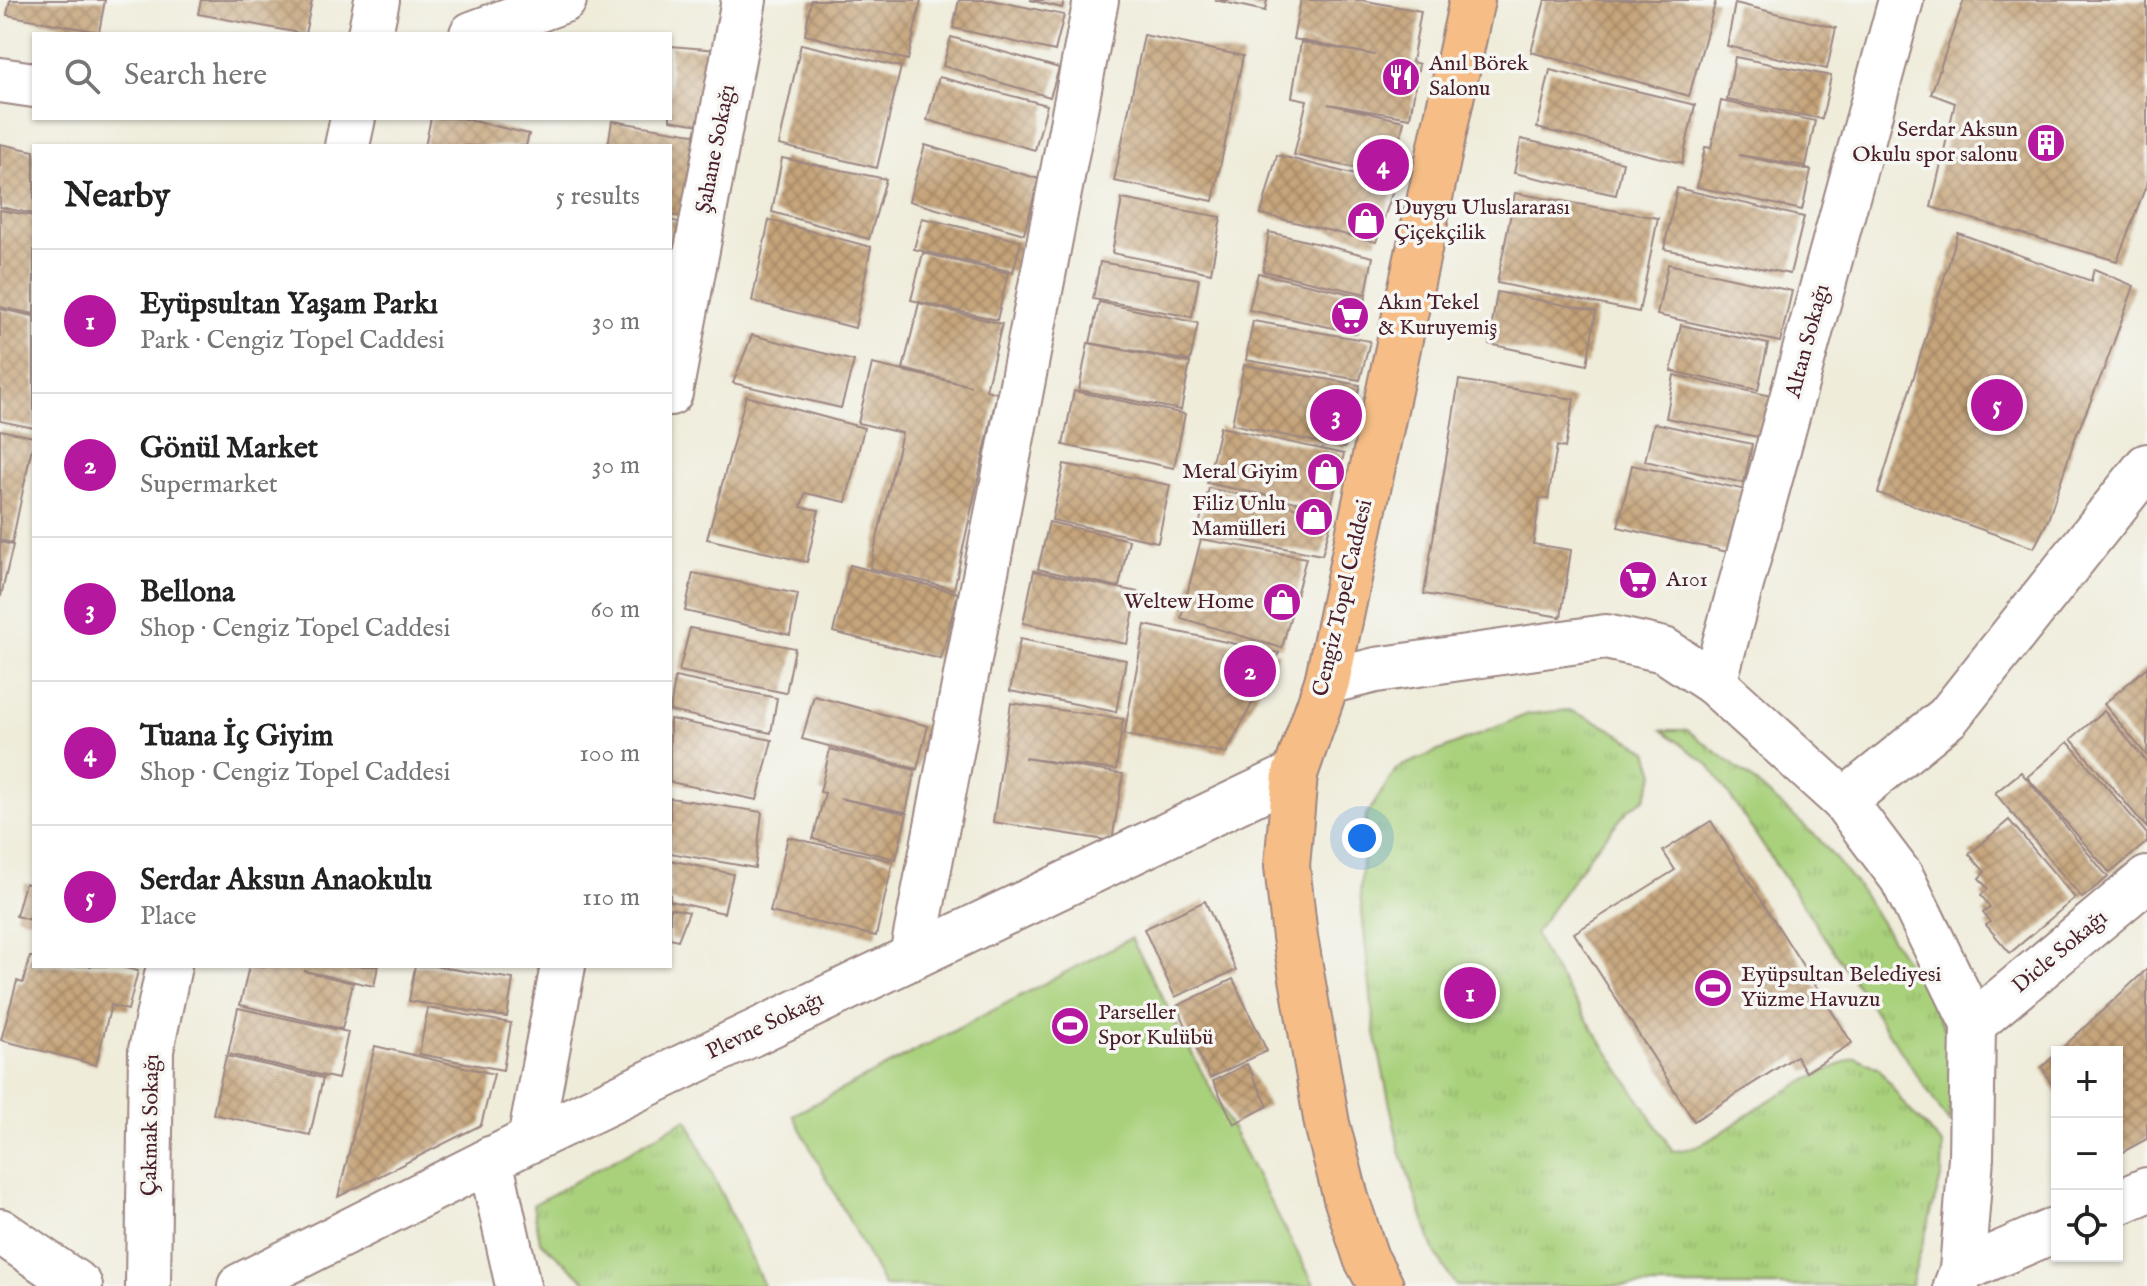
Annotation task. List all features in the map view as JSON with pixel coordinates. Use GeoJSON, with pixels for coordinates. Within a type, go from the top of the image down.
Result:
{"type":"FeatureCollection","features":[{"type":"Feature","properties":{"kind":"main road","name":"Cengiz Topel Caddesi"},"geometry":{"type":"LineString","coordinates":[[1381,1286],[1366,1258],[1346,1198],[1327,1124],[1311,1037],[1287,866],[1295,774],[1327,682],[1472,0]]}},
{"type":"Feature","properties":{"kind":"street"},"geometry":{"type":"LineString","coordinates":[[370,32],[377,0]]}},
{"type":"Feature","properties":{"kind":"street"},"geometry":{"type":"LineString","coordinates":[[477,32],[564,0]]}},
{"type":"Feature","properties":{"kind":"street","name":"Şahane Sokağı"},"geometry":{"type":"LineString","coordinates":[[672,382],[744,0]]}},
{"type":"Feature","properties":{"kind":"street"},"geometry":{"type":"LineString","coordinates":[[912,956],[1096,0]]}},
{"type":"Feature","properties":{"kind":"street","name":"Altan Sokağı"},"geometry":{"type":"LineString","coordinates":[[1714,683],[1901,0]]}},
{"type":"Feature","properties":{"kind":"street"},"geometry":{"type":"LineString","coordinates":[[0,80],[32,85]]}},
{"type":"Feature","properties":{"kind":"street"},"geometry":{"type":"LineString","coordinates":[[347,144],[353,120]]}},
{"type":"Feature","properties":{"kind":"street"},"geometry":{"type":"LineString","coordinates":[[1844,801],[1948,717],[2147,466]]}},
{"type":"Feature","properties":{"kind":"street"},"geometry":{"type":"LineString","coordinates":[[1327,682],[1376,670],[1606,637],[1664,650],[1714,683],[1844,801],[1902,878],[1973,1024],[1971,1158],[1959,1278]]}},
{"type":"Feature","properties":{"kind":"street","name":"Plevne Sokağı"},"geometry":{"type":"LineString","coordinates":[[270,1280],[490,1159],[1295,774]]}},
{"type":"Feature","properties":{"kind":"street","name":"Dicle Sokağı"},"geometry":{"type":"LineString","coordinates":[[1973,1024],[2147,879]]}},
{"type":"Feature","properties":{"kind":"street","name":"Çakmak Sokağı"},"geometry":{"type":"LineString","coordinates":[[148,1286],[151,1050],[169,968]]}},
{"type":"Feature","properties":{"kind":"street"},"geometry":{"type":"LineString","coordinates":[[530,1140],[563,968]]}},
{"type":"Feature","properties":{"kind":"street"},"geometry":{"type":"LineString","coordinates":[[490,1159],[518,1286]]}},
{"type":"Feature","properties":{"kind":"street"},"geometry":{"type":"LineString","coordinates":[[2123,1200],[2147,1190]]}},
{"type":"Feature","properties":{"kind":"street"},"geometry":{"type":"LineString","coordinates":[[0,1231],[80,1286]]}},
{"type":"Feature","properties":{"kind":"street"},"geometry":{"type":"LineString","coordinates":[[1959,1278],[2051,1232]]}},
{"type":"Feature","properties":{"kind":"green space"},"geometry":{"type":"Polygon","coordinates":[[[1569,710],[1600,723],[1648,751],[1655,774],[1645,798],[1628,810],[1589,856],[1535,933],[1544,954],[1673,1151],[1712,1139],[1782,1093],[1856,1057],[1879,1069],[1904,1104],[1943,1145],[1942,1174],[1911,1286],[1456,1286],[1435,1253],[1399,1148],[1375,1033],[1360,893],[1366,816],[1397,768],[1528,714],[1569,710]]]}},
{"type":"Feature","properties":{"kind":"green space"},"geometry":{"type":"Polygon","coordinates":[[[1662,730],[1687,730],[1747,775],[1818,838],[1856,884],[1927,994],[1956,1052],[1949,1123],[1709,765],[1662,730]]]}},
{"type":"Feature","properties":{"kind":"green space","name":"Parseller Spor Kulübü"},"geometry":{"type":"Polygon","coordinates":[[[1131,938],[1315,1286],[884,1286],[793,1115],[1131,938]]]}},
{"type":"Feature","properties":{"kind":"green space"},"geometry":{"type":"Polygon","coordinates":[[[687,1119],[764,1286],[591,1286],[540,1241],[533,1205],[687,1119]]]}},
{"type":"Feature","properties":{"kind":"building"},"geometry":{"type":"Polygon","coordinates":[[[10,0],[105,0],[99,32],[7,15],[10,0]]]}},
{"type":"Feature","properties":{"kind":"building"},"geometry":{"type":"Polygon","coordinates":[[[201,0],[312,0],[305,32],[198,14],[201,0]]]}},
{"type":"Feature","properties":{"kind":"building"},"geometry":{"type":"Polygon","coordinates":[[[811,0],[921,0],[908,60],[805,35],[811,0]]]}},
{"type":"Feature","properties":{"kind":"building"},"geometry":{"type":"Polygon","coordinates":[[[959,0],[991,0],[1064,15],[1055,51],[953,28],[959,0]]]}},
{"type":"Feature","properties":{"kind":"building"},"geometry":{"type":"Polygon","coordinates":[[[1030,0],[1064,0],[1062,8],[1030,0]]]}},
{"type":"Feature","properties":{"kind":"building"},"geometry":{"type":"Polygon","coordinates":[[[1215,0],[1267,0],[1265,11],[1215,0]]]}},
{"type":"Feature","properties":{"kind":"building"},"geometry":{"type":"Polygon","coordinates":[[[1301,0],[1361,0],[1421,11],[1412,62],[1419,64],[1410,118],[1328,104],[1404,121],[1392,176],[1294,155],[1307,100],[1292,97],[1301,42],[1375,55],[1293,39],[1301,0]]]}},
{"type":"Feature","properties":{"kind":"building"},"geometry":{"type":"Polygon","coordinates":[[[1545,0],[1716,0],[1689,96],[1531,52],[1545,0]]]}},
{"type":"Feature","properties":{"kind":"building","name":"Serdar Aksun Okulu spor salonu"},"geometry":{"type":"Polygon","coordinates":[[[1964,0],[2147,0],[2147,183],[2117,261],[1931,207],[1955,103],[1931,94],[1964,0]]]}},
{"type":"Feature","properties":{"kind":"building"},"geometry":{"type":"Polygon","coordinates":[[[1735,3],[1836,28],[1827,69],[1727,46],[1735,3]]]}},
{"type":"Feature","properties":{"kind":"building"},"geometry":{"type":"Polygon","coordinates":[[[1144,35],[1243,56],[1213,201],[1114,181],[1144,35]]]}},
{"type":"Feature","properties":{"kind":"building"},"geometry":{"type":"Polygon","coordinates":[[[951,37],[1059,68],[1050,97],[943,66],[951,37]]]}},
{"type":"Feature","properties":{"kind":"building"},"geometry":{"type":"Polygon","coordinates":[[[801,44],[901,67],[877,168],[779,145],[801,44]]]}},
{"type":"Feature","properties":{"kind":"building"},"geometry":{"type":"Polygon","coordinates":[[[672,46],[718,50],[706,126],[670,120],[672,46]]]}},
{"type":"Feature","properties":{"kind":"building"},"geometry":{"type":"Polygon","coordinates":[[[1735,57],[1831,76],[1822,119],[1727,100],[1735,57]]]}},
{"type":"Feature","properties":{"kind":"building"},"geometry":{"type":"Polygon","coordinates":[[[1550,70],[1695,105],[1682,163],[1537,128],[1550,70]]]}},
{"type":"Feature","properties":{"kind":"building"},"geometry":{"type":"Polygon","coordinates":[[[939,77],[1047,105],[1035,150],[927,120],[939,77]]]}},
{"type":"Feature","properties":{"kind":"building"},"geometry":{"type":"Polygon","coordinates":[[[1721,101],[1815,121],[1806,166],[1739,155],[1811,170],[1802,210],[1697,187],[1705,147],[1711,148],[1721,101]]]}},
{"type":"Feature","properties":{"kind":"building"},"geometry":{"type":"Polygon","coordinates":[[[431,120],[470,120],[529,134],[526,144],[425,144],[431,120]]]}},
{"type":"Feature","properties":{"kind":"building"},"geometry":{"type":"Polygon","coordinates":[[[612,121],[700,135],[687,218],[672,215],[672,144],[608,144],[612,121]]]}},
{"type":"Feature","properties":{"kind":"building"},"geometry":{"type":"Polygon","coordinates":[[[1521,139],[1623,162],[1616,195],[1514,173],[1521,139]]]}},
{"type":"Feature","properties":{"kind":"building"},"geometry":{"type":"Polygon","coordinates":[[[0,144],[32,151],[32,214],[0,207],[0,144]]]}},
{"type":"Feature","properties":{"kind":"building"},"geometry":{"type":"Polygon","coordinates":[[[925,145],[1039,179],[1024,234],[909,201],[925,145]]]}},
{"type":"Feature","properties":{"kind":"building"},"geometry":{"type":"Polygon","coordinates":[[[1277,155],[1395,185],[1376,242],[1261,214],[1277,155]]]}},
{"type":"Feature","properties":{"kind":"building"},"geometry":{"type":"Polygon","coordinates":[[[782,158],[886,179],[869,239],[772,212],[782,158]]]}},
{"type":"Feature","properties":{"kind":"building"},"geometry":{"type":"Polygon","coordinates":[[[1677,188],[1804,217],[1790,274],[1664,249],[1677,188]]]}},
{"type":"Feature","properties":{"kind":"building"},"geometry":{"type":"Polygon","coordinates":[[[1515,193],[1658,218],[1639,312],[1497,283],[1515,193]]]}},
{"type":"Feature","properties":{"kind":"building"},"geometry":{"type":"Polygon","coordinates":[[[1122,199],[1221,217],[1211,273],[1112,253],[1122,199]]]}},
{"type":"Feature","properties":{"kind":"building"},"geometry":{"type":"Polygon","coordinates":[[[0,210],[32,216],[32,314],[0,307],[0,210]]]}},
{"type":"Feature","properties":{"kind":"building"},"geometry":{"type":"Polygon","coordinates":[[[922,218],[1021,241],[1013,272],[914,249],[922,218]]]}},
{"type":"Feature","properties":{"kind":"building"},"geometry":{"type":"Polygon","coordinates":[[[672,220],[686,224],[678,259],[672,258],[672,220]]]}},
{"type":"Feature","properties":{"kind":"building"},"geometry":{"type":"Polygon","coordinates":[[[769,220],[871,247],[855,328],[752,301],[769,220]]]}},
{"type":"Feature","properties":{"kind":"building"},"geometry":{"type":"Polygon","coordinates":[[[1269,232],[1373,257],[1366,294],[1263,271],[1269,232]]]}},
{"type":"Feature","properties":{"kind":"building"},"geometry":{"type":"Polygon","coordinates":[[[1958,233],[2091,281],[2094,269],[2134,286],[2074,441],[2048,520],[2034,548],[1878,493],[1958,233]]]}},
{"type":"Feature","properties":{"kind":"building"},"geometry":{"type":"Polygon","coordinates":[[[923,253],[1008,273],[997,320],[911,300],[923,253]]]}},
{"type":"Feature","properties":{"kind":"building"},"geometry":{"type":"Polygon","coordinates":[[[1100,262],[1199,279],[1192,317],[1093,299],[1100,262]]]}},
{"type":"Feature","properties":{"kind":"building"},"geometry":{"type":"Polygon","coordinates":[[[1668,264],[1792,291],[1780,342],[1657,315],[1668,264]]]}},
{"type":"Feature","properties":{"kind":"building"},"geometry":{"type":"Polygon","coordinates":[[[1258,273],[1366,297],[1357,333],[1249,310],[1258,273]]]}},
{"type":"Feature","properties":{"kind":"building"},"geometry":{"type":"Polygon","coordinates":[[[1497,292],[1596,311],[1587,365],[1489,344],[1497,292]]]}},
{"type":"Feature","properties":{"kind":"building"},"geometry":{"type":"Polygon","coordinates":[[[1099,302],[1198,323],[1190,361],[1090,343],[1099,302]]]}},
{"type":"Feature","properties":{"kind":"building"},"geometry":{"type":"Polygon","coordinates":[[[919,303],[1002,324],[986,390],[997,393],[954,589],[870,568],[902,433],[858,423],[872,364],[971,386],[903,369],[919,303]]]}},
{"type":"Feature","properties":{"kind":"building"},"geometry":{"type":"Polygon","coordinates":[[[0,309],[32,316],[32,428],[0,421],[0,309]]]}},
{"type":"Feature","properties":{"kind":"building"},"geometry":{"type":"Polygon","coordinates":[[[1253,321],[1370,341],[1360,380],[1246,360],[1253,321]]]}},
{"type":"Feature","properties":{"kind":"building"},"geometry":{"type":"Polygon","coordinates":[[[1681,325],[1768,344],[1758,390],[1671,371],[1681,325]]]}},
{"type":"Feature","properties":{"kind":"building"},"geometry":{"type":"Polygon","coordinates":[[[752,335],[854,361],[841,408],[733,383],[752,335]]]}},
{"type":"Feature","properties":{"kind":"building"},"geometry":{"type":"Polygon","coordinates":[[[1088,343],[1190,363],[1181,410],[1079,390],[1088,343]]]}},
{"type":"Feature","properties":{"kind":"building"},"geometry":{"type":"Polygon","coordinates":[[[1244,365],[1360,385],[1345,448],[1232,424],[1244,365]]]}},
{"type":"Feature","properties":{"kind":"building"},"geometry":{"type":"Polygon","coordinates":[[[1674,375],[1771,396],[1763,438],[1666,418],[1674,375]]]}},
{"type":"Feature","properties":{"kind":"building"},"geometry":{"type":"Polygon","coordinates":[[[1459,380],[1574,399],[1565,448],[1557,446],[1548,499],[1540,498],[1533,544],[1571,550],[1561,617],[1424,594],[1459,380]]]}},
{"type":"Feature","properties":{"kind":"building"},"geometry":{"type":"Polygon","coordinates":[[[1074,391],[1185,414],[1174,468],[1063,445],[1074,391]]]}},
{"type":"Feature","properties":{"kind":"building"},"geometry":{"type":"Polygon","coordinates":[[[746,396],[864,428],[846,502],[805,493],[801,507],[819,510],[807,562],[707,539],[746,396]]]}},
{"type":"Feature","properties":{"kind":"building"},"geometry":{"type":"Polygon","coordinates":[[[1654,423],[1752,444],[1744,483],[1645,461],[1654,423]]]}},
{"type":"Feature","properties":{"kind":"building"},"geometry":{"type":"Polygon","coordinates":[[[1220,427],[1344,454],[1330,509],[1207,483],[1220,427]]]}},
{"type":"Feature","properties":{"kind":"building"},"geometry":{"type":"Polygon","coordinates":[[[0,430],[32,437],[32,447],[12,543],[0,540],[0,430]]]}},
{"type":"Feature","properties":{"kind":"building"},"geometry":{"type":"Polygon","coordinates":[[[1064,464],[1170,485],[1158,542],[1052,520],[1064,464]]]}},
{"type":"Feature","properties":{"kind":"building"},"geometry":{"type":"Polygon","coordinates":[[[1632,465],[1746,490],[1732,553],[1618,527],[1632,465]]]}},
{"type":"Feature","properties":{"kind":"building"},"geometry":{"type":"Polygon","coordinates":[[[1209,488],[1333,516],[1322,555],[1197,532],[1209,488]]]}},
{"type":"Feature","properties":{"kind":"building"},"geometry":{"type":"Polygon","coordinates":[[[1049,522],[1129,540],[1119,587],[1038,569],[1049,522]]]}},
{"type":"Feature","properties":{"kind":"building"},"geometry":{"type":"Polygon","coordinates":[[[1201,539],[1306,558],[1282,648],[1181,618],[1201,539]]]}},
{"type":"Feature","properties":{"kind":"building"},"geometry":{"type":"Polygon","coordinates":[[[0,542],[13,545],[1,596],[0,596],[0,542]]]}},
{"type":"Feature","properties":{"kind":"building"},"geometry":{"type":"Polygon","coordinates":[[[850,565],[958,593],[941,659],[833,632],[850,565]]]}},
{"type":"Feature","properties":{"kind":"building"},"geometry":{"type":"Polygon","coordinates":[[[1034,571],[1138,592],[1127,644],[1023,623],[1034,571]]]}},
{"type":"Feature","properties":{"kind":"building"},"geometry":{"type":"Polygon","coordinates":[[[693,573],[798,594],[790,635],[685,611],[693,573]]]}},
{"type":"Feature","properties":{"kind":"building"},"geometry":{"type":"Polygon","coordinates":[[[1145,625],[1279,653],[1226,753],[1124,735],[1145,625]]]}},
{"type":"Feature","properties":{"kind":"building"},"geometry":{"type":"Polygon","coordinates":[[[690,628],[795,648],[786,693],[679,671],[690,628]]]}},
{"type":"Feature","properties":{"kind":"building"},"geometry":{"type":"Polygon","coordinates":[[[1020,639],[1126,660],[1116,712],[1010,691],[1020,639]]]}},
{"type":"Feature","properties":{"kind":"building"},"geometry":{"type":"Polygon","coordinates":[[[2147,667],[2147,756],[2104,704],[2147,667]]]}},
{"type":"Feature","properties":{"kind":"building"},"geometry":{"type":"Polygon","coordinates":[[[675,677],[777,698],[771,733],[672,711],[675,677]]]}},
{"type":"Feature","properties":{"kind":"building"},"geometry":{"type":"Polygon","coordinates":[[[814,696],[928,726],[917,769],[802,739],[814,696]]]}},
{"type":"Feature","properties":{"kind":"building"},"geometry":{"type":"Polygon","coordinates":[[[1011,703],[1123,719],[1116,770],[1024,758],[1123,774],[1112,841],[993,822],[1011,703]]]}},
{"type":"Feature","properties":{"kind":"building"},"geometry":{"type":"Polygon","coordinates":[[[2104,711],[2147,762],[2147,828],[2071,739],[2104,711]]]}},
{"type":"Feature","properties":{"kind":"building"},"geometry":{"type":"Polygon","coordinates":[[[672,719],[772,740],[757,800],[672,782],[672,719]]]}},
{"type":"Feature","properties":{"kind":"building"},"geometry":{"type":"Polygon","coordinates":[[[2068,742],[2147,834],[2147,842],[2110,873],[2027,777],[2068,742]]]}},
{"type":"Feature","properties":{"kind":"building"},"geometry":{"type":"Polygon","coordinates":[[[830,749],[915,770],[906,812],[839,798],[907,814],[896,859],[813,839],[825,793],[820,792],[830,749]]]}},
{"type":"Feature","properties":{"kind":"building"},"geometry":{"type":"Polygon","coordinates":[[[2021,772],[2108,877],[2082,898],[1995,793],[2021,772]]]}},
{"type":"Feature","properties":{"kind":"building"},"geometry":{"type":"Polygon","coordinates":[[[672,798],[762,812],[755,868],[672,853],[672,798]]]}},
{"type":"Feature","properties":{"kind":"building"},"geometry":{"type":"Polygon","coordinates":[[[2009,820],[2075,898],[2010,953],[1986,925],[1990,922],[1983,913],[1990,907],[1981,895],[1988,889],[1979,878],[1985,872],[1969,854],[2009,820]]]}},
{"type":"Feature","properties":{"kind":"building","name":"Eyüpsultan Belediyesi Yüzme Havuzu"},"geometry":{"type":"Polygon","coordinates":[[[1711,821],[1852,1043],[1806,1072],[1796,1056],[1694,1121],[1574,933],[1675,870],[1663,851],[1711,821]]]}},
{"type":"Feature","properties":{"kind":"building"},"geometry":{"type":"Polygon","coordinates":[[[788,837],[893,861],[876,936],[770,912],[788,837]]]}},
{"type":"Feature","properties":{"kind":"building"},"geometry":{"type":"Polygon","coordinates":[[[672,860],[733,874],[724,913],[672,901],[672,860]]]}},
{"type":"Feature","properties":{"kind":"building"},"geometry":{"type":"Polygon","coordinates":[[[25,883],[32,885],[32,920],[16,916],[25,883]]]}},
{"type":"Feature","properties":{"kind":"building"},"geometry":{"type":"Polygon","coordinates":[[[1205,901],[1236,970],[1175,997],[1144,929],[1205,901]]]}},
{"type":"Feature","properties":{"kind":"building"},"geometry":{"type":"Polygon","coordinates":[[[672,908],[689,912],[678,940],[672,938],[672,908]]]}},
{"type":"Feature","properties":{"kind":"building"},"geometry":{"type":"Polygon","coordinates":[[[30,957],[32,968],[125,968],[138,971],[128,1010],[111,1005],[96,1065],[1,1040],[17,981],[23,983],[30,957]]]}},
{"type":"Feature","properties":{"kind":"building"},"geometry":{"type":"Polygon","coordinates":[[[249,968],[378,968],[374,986],[304,971],[353,983],[342,1029],[240,1005],[249,968]]]}},
{"type":"Feature","properties":{"kind":"building"},"geometry":{"type":"Polygon","coordinates":[[[415,968],[446,968],[513,979],[507,1017],[409,1001],[415,968]]]}},
{"type":"Feature","properties":{"kind":"building"},"geometry":{"type":"Polygon","coordinates":[[[2147,969],[2147,1139],[2123,1152],[2123,1046],[2064,1046],[2147,969]]]}},
{"type":"Feature","properties":{"kind":"building"},"geometry":{"type":"Polygon","coordinates":[[[1233,979],[1267,1051],[1210,1078],[1177,1006],[1233,979]]]}},
{"type":"Feature","properties":{"kind":"building"},"geometry":{"type":"Polygon","coordinates":[[[238,1008],[348,1032],[338,1079],[228,1054],[238,1008]]]}},
{"type":"Feature","properties":{"kind":"building"},"geometry":{"type":"Polygon","coordinates":[[[428,1008],[511,1023],[503,1070],[419,1054],[428,1008]]]}},
{"type":"Feature","properties":{"kind":"building"},"geometry":{"type":"Polygon","coordinates":[[[375,1046],[494,1074],[481,1125],[338,1197],[375,1046]]]}},
{"type":"Feature","properties":{"kind":"building"},"geometry":{"type":"Polygon","coordinates":[[[226,1056],[323,1078],[310,1135],[213,1114],[226,1056]]]}},
{"type":"Feature","properties":{"kind":"building"},"geometry":{"type":"Polygon","coordinates":[[[2051,1059],[2051,1084],[2042,1067],[2051,1059]]]}},
{"type":"Feature","properties":{"kind":"building"},"geometry":{"type":"Polygon","coordinates":[[[1247,1064],[1268,1106],[1234,1124],[1213,1081],[1247,1064]]]}},
{"type":"Feature","properties":{"kind":"place","name":"Anıl Börek Salonu"},"geometry":{"type":"Point","coordinates":[1401,77]}},
{"type":"Feature","properties":{"kind":"place","name":"Serdar Aksun Okulu spor salonu"},"geometry":{"type":"Point","coordinates":[2046,143]}},
{"type":"Feature","properties":{"kind":"place","name":"Tuana İç Giyim"},"geometry":{"type":"Point","coordinates":[1383,165]}},
{"type":"Feature","properties":{"kind":"place","name":"Duygu Uluslararası Çiçekçilik"},"geometry":{"type":"Point","coordinates":[1366,221]}},
{"type":"Feature","properties":{"kind":"place","name":"Akın Tekel & Kuruyemiş"},"geometry":{"type":"Point","coordinates":[1350,316]}},
{"type":"Feature","properties":{"kind":"place","name":"Serdar Aksun Anaokulu"},"geometry":{"type":"Point","coordinates":[1997,405]}},
{"type":"Feature","properties":{"kind":"place","name":"Bellona"},"geometry":{"type":"Point","coordinates":[1336,415]}},
{"type":"Feature","properties":{"kind":"place","name":"Meral Giyim"},"geometry":{"type":"Point","coordinates":[1326,472]}},
{"type":"Feature","properties":{"kind":"place","name":"Filiz Unlu Mamülleri"},"geometry":{"type":"Point","coordinates":[1314,517]}},
{"type":"Feature","properties":{"kind":"place","name":"A101"},"geometry":{"type":"Point","coordinates":[1638,580]}},
{"type":"Feature","properties":{"kind":"place","name":"Weltew Home"},"geometry":{"type":"Point","coordinates":[1282,602]}},
{"type":"Feature","properties":{"kind":"place","name":"Gönül Market"},"geometry":{"type":"Point","coordinates":[1250,671]}},
{"type":"Feature","properties":{"kind":"place","name":"Eyüpsultan Belediyesi Yüzme Havuzu"},"geometry":{"type":"Point","coordinates":[1713,988]}},
{"type":"Feature","properties":{"kind":"place","name":"Eyüpsultan Yaşam Parkı"},"geometry":{"type":"Point","coordinates":[1470,993]}},
{"type":"Feature","properties":{"kind":"place","name":"Parseller Spor Kulübü"},"geometry":{"type":"Point","coordinates":[1070,1026]}}]}
